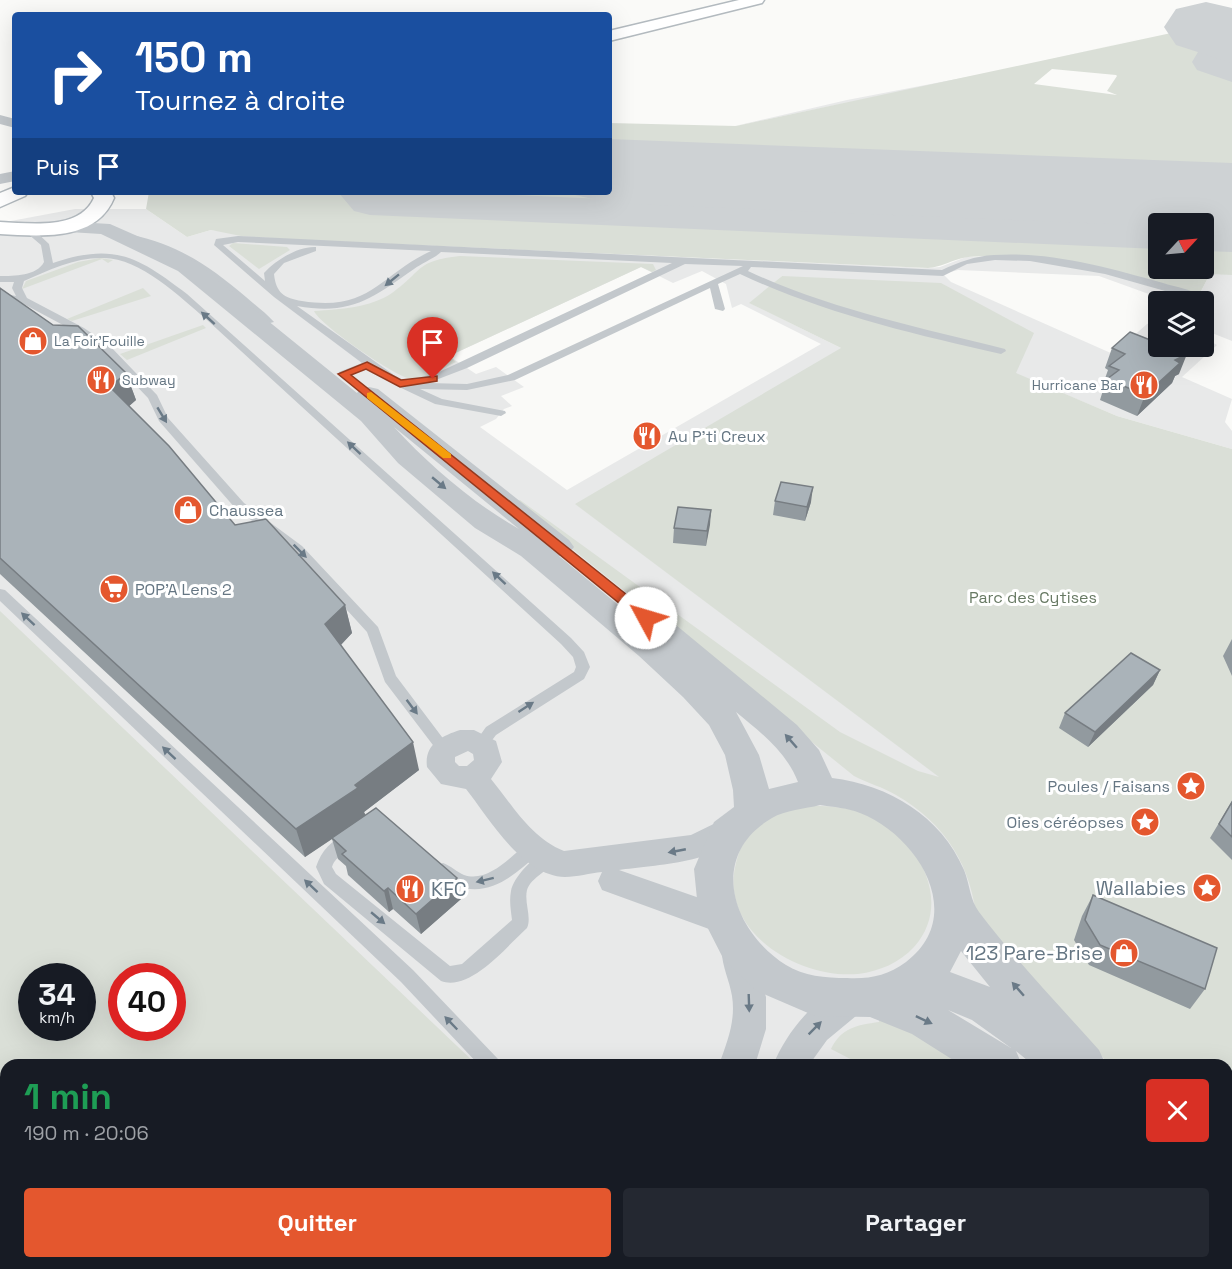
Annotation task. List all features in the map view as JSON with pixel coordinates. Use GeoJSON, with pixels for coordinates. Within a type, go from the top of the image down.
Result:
{"type":"FeatureCollection","features":[{"type":"Feature","properties":{"kind":"main road"},"geometry":{"type":"LineString","coordinates":[[612,35],[757,0]]}},
{"type":"Feature","properties":{"kind":"main road"},"geometry":{"type":"LineString","coordinates":[[1,227],[30,231],[60,227],[90,216],[102,198]]}},
{"type":"Feature","properties":{"kind":"street"},"geometry":{"type":"LineString","coordinates":[[102,198],[111,212],[166,238],[214,267],[355,369],[785,734],[807,760],[820,791]]}},
{"type":"Feature","properties":{"kind":"street"},"geometry":{"type":"LineString","coordinates":[[60,227],[103,228],[132,238],[186,266],[212,285],[370,416],[407,457],[485,522],[531,549],[695,688],[722,717],[741,754],[751,790],[741,819],[718,848],[712,871],[713,895],[749,997],[749,1029],[739,1059]]}},
{"type":"Feature","properties":{"kind":"street"},"geometry":{"type":"LineString","coordinates":[[466,740],[481,744],[486,749],[488,762],[480,772],[473,776],[458,778],[445,772],[440,761],[444,749],[458,741],[466,740]]}},
{"type":"Feature","properties":{"kind":"street"},"geometry":{"type":"LineString","coordinates":[[473,776],[522,840],[548,857],[696,847],[768,801],[793,793],[820,791],[860,798],[881,806],[910,825],[934,850],[950,879],[955,911],[948,942],[927,972],[871,996],[814,1026],[802,1042],[794,1059]]}},
{"type":"Feature","properties":{"kind":"street"},"geometry":{"type":"LineString","coordinates":[[613,881],[728,933],[760,970],[795,990],[819,997],[871,996],[928,988],[958,994],[994,1012],[1059,1059]]}},
{"type":"Feature","properties":{"kind":"street"},"geometry":{"type":"LineString","coordinates":[[955,911],[980,945],[1078,1059]]}},
{"type":"Feature","properties":{"kind":"street"},"geometry":{"type":"LineString","coordinates":[[871,996],[927,1020],[990,1059]]}},
{"type":"Feature","properties":{"kind":"lane"},"geometry":{"type":"LineString","coordinates":[[30,231],[45,244],[49,262],[45,269]]}},
{"type":"Feature","properties":{"kind":"lane"},"geometry":{"type":"LineString","coordinates":[[442,251],[416,260],[378,292],[364,298],[337,305],[310,306],[291,302],[278,293],[221,249],[219,241],[238,239],[442,251],[943,273],[961,263],[984,259],[1037,260],[1103,269],[1177,291]]}},
{"type":"Feature","properties":{"kind":"lane"},"geometry":{"type":"LineString","coordinates":[[349,246],[303,251],[281,261],[269,273],[270,282],[278,293],[355,369],[400,383],[439,402],[501,413]]}},
{"type":"Feature","properties":{"kind":"lane"},"geometry":{"type":"LineString","coordinates":[[0,279],[20,279],[93,255],[127,259],[151,272],[203,313],[462,542],[579,654],[583,668],[579,675],[491,731],[481,744]]}},
{"type":"Feature","properties":{"kind":"lane"},"geometry":{"type":"LineString","coordinates":[[400,383],[426,380],[443,375],[684,261]]}},
{"type":"Feature","properties":{"kind":"lane"},"geometry":{"type":"LineString","coordinates":[[400,383],[467,387],[500,382],[532,370],[754,265]]}},
{"type":"Feature","properties":{"kind":"lane"},"geometry":{"type":"LineString","coordinates":[[740,271],[770,285],[862,315],[1001,351]]}},
{"type":"Feature","properties":{"kind":"lane"},"geometry":{"type":"LineString","coordinates":[[20,279],[17,288],[23,300]]}},
{"type":"Feature","properties":{"kind":"lane"},"geometry":{"type":"LineString","coordinates":[[713,283],[720,309]]}},
{"type":"Feature","properties":{"kind":"lane"},"geometry":{"type":"LineString","coordinates":[[0,296],[23,300],[80,330],[105,347],[153,397],[163,419],[240,506],[298,549],[373,630],[390,678],[444,749]]}},
{"type":"Feature","properties":{"kind":"lane"},"geometry":{"type":"LineString","coordinates":[[0,593],[406,976],[485,1059]]}},
{"type":"Feature","properties":{"kind":"lane"},"geometry":{"type":"LineString","coordinates":[[363,829],[328,855],[324,867],[330,879],[447,975],[467,971],[521,924],[517,897],[519,885],[548,857]]}},
{"type":"Feature","properties":{"kind":"lane"},"geometry":{"type":"LineString","coordinates":[[429,856],[454,880],[468,884],[500,876],[548,857]]}},
{"type":"Feature","properties":{"kind":"shaded area"},"geometry":{"type":"Polygon","coordinates":[[[1160,34],[1015,68],[735,126],[847,100],[1014,68],[1160,34]]]}},
{"type":"Feature","properties":{"kind":"shaded area"},"geometry":{"type":"Polygon","coordinates":[[[75,209],[146,209],[187,237],[211,230],[302,240],[928,268],[940,267],[966,257],[991,256],[1070,261],[1107,268],[1185,291],[1148,291],[1148,294],[1099,276],[958,270],[943,274],[951,282],[1113,354],[1148,324],[1148,357],[1204,357],[1182,377],[1232,399],[1225,422],[1232,431],[1232,449],[1117,416],[782,276],[750,303],[841,348],[1232,949],[1232,1059],[470,1059],[0,614],[0,223],[75,209]],[[641,267],[449,356],[476,374],[496,367],[524,387],[501,396],[512,406],[504,409],[496,419],[480,427],[567,490],[821,344],[741,304],[732,308],[726,284],[702,271],[673,283],[641,267]]]}},
{"type":"Feature","properties":{"kind":"shaded area"},"geometry":{"type":"Polygon","coordinates":[[[1232,228],[1232,341],[1214,334],[1214,291],[1201,291],[1207,279],[1214,279],[1214,274],[1218,273],[1232,228]]]}},
{"type":"Feature","properties":{"kind":"green space"},"geometry":{"type":"Polygon","coordinates":[[[1232,20],[1232,275],[1214,274],[1214,213],[1148,213],[1148,279],[1207,279],[1201,291],[1185,291],[1148,280],[1070,263],[1018,257],[971,257],[928,268],[302,240],[241,236],[211,230],[187,237],[146,209],[148,195],[612,195],[612,123],[736,126],[1232,20]],[[1052,69],[1034,84],[1117,95],[1107,91],[1117,76],[1052,69]]]}},
{"type":"Feature","properties":{"kind":"green space"},"geometry":{"type":"Polygon","coordinates":[[[233,243],[287,247],[290,250],[259,269],[229,246],[233,243]]]}},
{"type":"Feature","properties":{"kind":"green space"},"geometry":{"type":"Polygon","coordinates":[[[460,256],[653,264],[656,270],[652,272],[641,267],[449,356],[456,362],[420,378],[408,378],[387,368],[329,327],[314,311],[354,307],[374,302],[392,293],[427,264],[460,256]]]}},
{"type":"Feature","properties":{"kind":"green space"},"geometry":{"type":"Polygon","coordinates":[[[100,258],[113,260],[108,263],[102,259],[22,289],[26,281],[78,262],[100,258]]]}},
{"type":"Feature","properties":{"kind":"green space","name":"Parc des Cytises"},"geometry":{"type":"Polygon","coordinates":[[[782,276],[941,283],[1034,333],[1016,373],[1117,416],[1232,449],[1232,1059],[1104,1059],[977,923],[974,902],[962,865],[942,833],[929,819],[896,795],[854,776],[514,502],[520,500],[840,732],[918,771],[939,777],[575,504],[841,348],[749,303],[782,276]]]}},
{"type":"Feature","properties":{"kind":"green space"},"geometry":{"type":"Polygon","coordinates":[[[143,288],[151,296],[72,321],[67,319],[143,288]]]}},
{"type":"Feature","properties":{"kind":"green space"},"geometry":{"type":"Polygon","coordinates":[[[203,325],[206,328],[127,360],[120,354],[203,325]]]}},
{"type":"Feature","properties":{"kind":"green space"},"geometry":{"type":"Polygon","coordinates":[[[0,611],[471,1059],[0,1059],[0,611]]]}},
{"type":"Feature","properties":{"kind":"green space"},"geometry":{"type":"Polygon","coordinates":[[[805,806],[849,809],[882,822],[899,835],[913,851],[924,870],[930,889],[931,909],[926,929],[914,947],[895,962],[874,971],[858,974],[835,973],[812,968],[789,959],[768,946],[751,930],[739,910],[734,888],[736,863],[745,840],[766,820],[805,806]]]}},
{"type":"Feature","properties":{"kind":"green space"},"geometry":{"type":"Polygon","coordinates":[[[879,1014],[972,1059],[850,1059],[831,1049],[840,1036],[850,1029],[879,1022],[879,1014]]]}},
{"type":"Feature","properties":{"kind":"building","name":"POP'A Lens 2"},"geometry":{"type":"Polygon","coordinates":[[[0,288],[53,325],[78,326],[126,373],[110,387],[169,446],[235,525],[266,519],[345,605],[325,624],[413,742],[355,785],[358,788],[296,829],[0,558],[0,288]]]}},
{"type":"Feature","properties":{"kind":"building"},"geometry":{"type":"Polygon","coordinates":[[[1130,332],[1148,339],[1148,357],[1181,357],[1175,360],[1180,363],[1145,395],[1107,379],[1119,370],[1109,366],[1125,354],[1112,348],[1130,332]]]}},
{"type":"Feature","properties":{"kind":"building"},"geometry":{"type":"Polygon","coordinates":[[[781,482],[813,487],[807,507],[775,501],[781,482]]]}},
{"type":"Feature","properties":{"kind":"building"},"geometry":{"type":"Polygon","coordinates":[[[678,507],[711,510],[707,531],[674,528],[678,507]]]}},
{"type":"Feature","properties":{"kind":"building"},"geometry":{"type":"Polygon","coordinates":[[[1131,653],[1160,670],[1095,732],[1065,713],[1131,653]]]}},
{"type":"Feature","properties":{"kind":"building"},"geometry":{"type":"Polygon","coordinates":[[[1232,802],[1232,837],[1219,824],[1232,802]]]}},
{"type":"Feature","properties":{"kind":"building","name":"KFC"},"geometry":{"type":"Polygon","coordinates":[[[376,808],[457,878],[416,914],[388,888],[384,891],[342,854],[346,851],[332,838],[376,808]]]}},
{"type":"Feature","properties":{"kind":"building"},"geometry":{"type":"Polygon","coordinates":[[[1093,895],[1217,948],[1205,989],[1100,945],[1085,920],[1093,895]]]}},
{"type":"Feature","properties":{"kind":"taxiway"},"geometry":{"type":"LineString","coordinates":[[1225,34],[1210,62],[1232,71]]}},
{"type":"Feature","properties":{"kind":"taxiway"},"geometry":{"type":"LineString","coordinates":[[363,195],[370,202],[1148,235]]}},
{"type":"Feature","properties":{"kind":"taxiway"},"geometry":{"type":"LineString","coordinates":[[1214,237],[1232,238]]}},
{"type":"Feature","properties":{"kind":"runway"},"geometry":{"type":"LineString","coordinates":[[1206,27],[1232,37]]}},
{"type":"Feature","properties":{"kind":"runway"},"geometry":{"type":"LineString","coordinates":[[612,171],[1232,196]]}},
{"type":"Feature","properties":{"kind":"slow traffic"},"geometry":{"type":"LineString","coordinates":[[371,395],[447,456]]}},
{"type":"Feature","properties":{"kind":"place","name":"La Foir'Fouille"},"geometry":{"type":"Point","coordinates":[33,341]}},
{"type":"Feature","properties":{"kind":"place","name":"Subway"},"geometry":{"type":"Point","coordinates":[101,380]}},
{"type":"Feature","properties":{"kind":"place","name":"Hurricane Bar"},"geometry":{"type":"Point","coordinates":[1144,385]}},
{"type":"Feature","properties":{"kind":"place","name":"Au P'ti Creux"},"geometry":{"type":"Point","coordinates":[647,436]}},
{"type":"Feature","properties":{"kind":"place","name":"Chaussea"},"geometry":{"type":"Point","coordinates":[188,510]}},
{"type":"Feature","properties":{"kind":"place","name":"POP'A Lens 2"},"geometry":{"type":"Point","coordinates":[114,589]}},
{"type":"Feature","properties":{"kind":"place","name":"Poules / Faisans"},"geometry":{"type":"Point","coordinates":[1191,786]}},
{"type":"Feature","properties":{"kind":"place","name":"Oies céréopses"},"geometry":{"type":"Point","coordinates":[1145,822]}},
{"type":"Feature","properties":{"kind":"place","name":"Wallabies"},"geometry":{"type":"Point","coordinates":[1207,888]}},
{"type":"Feature","properties":{"kind":"place","name":"KFC"},"geometry":{"type":"Point","coordinates":[410,889]}},
{"type":"Feature","properties":{"kind":"place","name":"123 Pare-Brise"},"geometry":{"type":"Point","coordinates":[1124,953]}},
{"type":"Feature","properties":{"kind":"route"},"geometry":{"type":"LineString","coordinates":[[433,379],[400,383],[367,365],[343,374],[646,618]]}}]}
